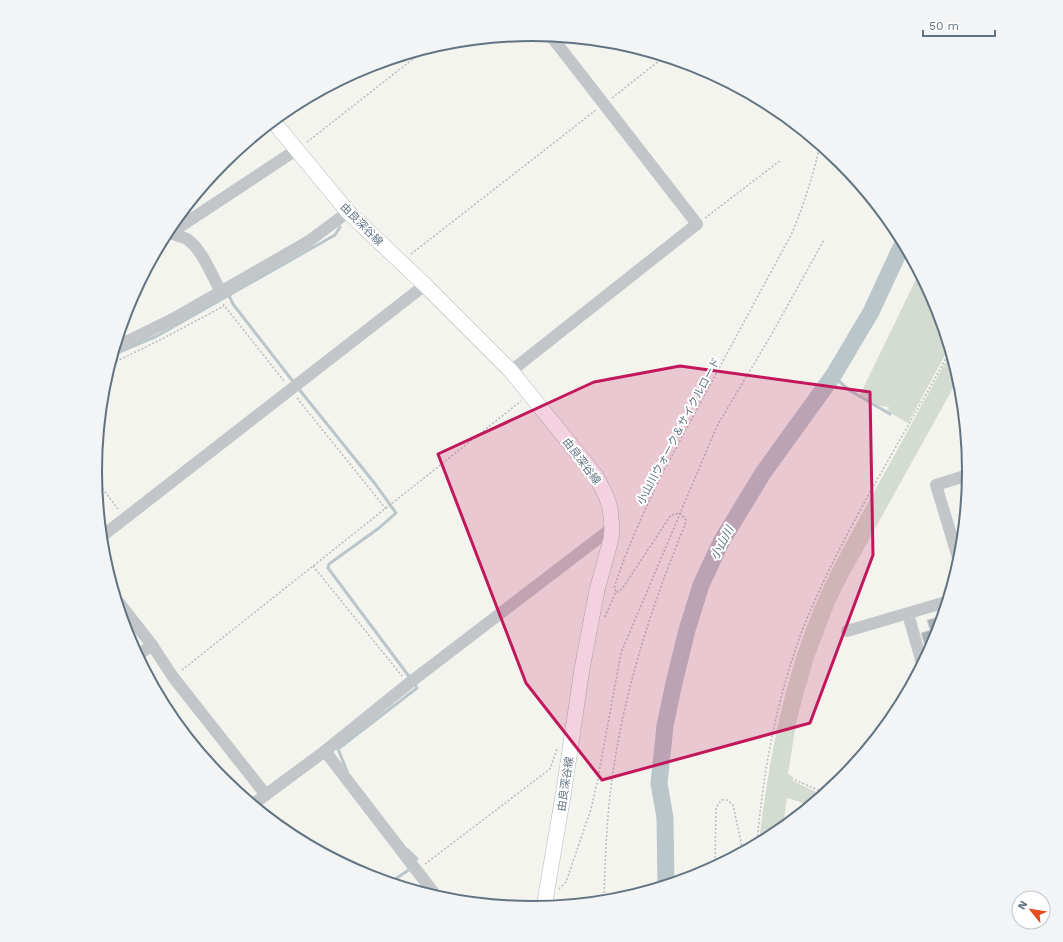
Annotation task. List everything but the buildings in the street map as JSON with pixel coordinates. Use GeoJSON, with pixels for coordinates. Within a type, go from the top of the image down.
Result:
{"type":"FeatureCollection","features":[{"type":"Feature","properties":{"kind":"main road","name":"由良深谷線"},"geometry":{"type":"LineString","coordinates":[[276,126],[348,212],[426,285],[511,371],[596,476],[607,498],[610,508],[612,528],[611,539],[597,590],[582,669],[564,790],[545,901]]}},
{"type":"Feature","properties":{"kind":"street"},"geometry":{"type":"LineString","coordinates":[[511,371],[697,224],[556,42]]}},
{"type":"Feature","properties":{"kind":"street"},"geometry":{"type":"LineString","coordinates":[[176,229],[296,150]]}},
{"type":"Feature","properties":{"kind":"street"},"geometry":{"type":"LineString","coordinates":[[121,345],[173,319],[309,241],[348,212]]}},
{"type":"Feature","properties":{"kind":"street"},"geometry":{"type":"LineString","coordinates":[[173,234],[185,238],[199,251],[219,293]]}},
{"type":"Feature","properties":{"kind":"street"},"geometry":{"type":"LineString","coordinates":[[106,533],[426,285]]}},
{"type":"Feature","properties":{"kind":"street"},"geometry":{"type":"LineString","coordinates":[[955,546],[936,485],[962,477]]}},
{"type":"Feature","properties":{"kind":"street"},"geometry":{"type":"LineString","coordinates":[[257,801],[325,751],[408,684],[612,528]]}},
{"type":"Feature","properties":{"kind":"street"},"geometry":{"type":"LineString","coordinates":[[847,631],[941,604]]}},
{"type":"Feature","properties":{"kind":"street"},"geometry":{"type":"LineString","coordinates":[[124,609],[152,645],[172,677],[266,795]]}},
{"type":"Feature","properties":{"kind":"street"},"geometry":{"type":"LineString","coordinates":[[908,614],[920,655]]}},
{"type":"Feature","properties":{"kind":"street"},"geometry":{"type":"LineString","coordinates":[[142,652],[152,645]]}},
{"type":"Feature","properties":{"kind":"street"},"geometry":{"type":"LineString","coordinates":[[325,751],[431,889]]}},
{"type":"Feature","properties":{"kind":"path"},"geometry":{"type":"LineString","coordinates":[[296,150],[415,58]]}},
{"type":"Feature","properties":{"kind":"path"},"geometry":{"type":"LineString","coordinates":[[400,262],[659,61]]}},
{"type":"Feature","properties":{"kind":"path","name":"小山川ウォーク＆サイクルロード"},"geometry":{"type":"LineString","coordinates":[[680,513],[671,515],[622,589],[616,592],[614,588],[624,560],[660,478],[792,233],[804,206],[819,151]]}},
{"type":"Feature","properties":{"kind":"path"},"geometry":{"type":"LineString","coordinates":[[697,224],[781,160]]}},
{"type":"Feature","properties":{"kind":"path"},"geometry":{"type":"LineString","coordinates":[[547,888],[557,890],[562,888],[566,882],[591,809],[621,653],[717,426],[770,337],[824,240]]}},
{"type":"Feature","properties":{"kind":"path"},"geometry":{"type":"LineString","coordinates":[[219,293],[224,306],[386,509]]}},
{"type":"Feature","properties":{"kind":"path"},"geometry":{"type":"LineString","coordinates":[[116,362],[224,306]]}},
{"type":"Feature","properties":{"kind":"path"},"geometry":{"type":"LineString","coordinates":[[758,836],[765,775],[776,720],[803,627],[822,584],[849,531],[946,358]]}},
{"type":"Feature","properties":{"kind":"path"},"geometry":{"type":"LineString","coordinates":[[172,677],[386,509],[529,394]]}},
{"type":"Feature","properties":{"kind":"path"},"geometry":{"type":"LineString","coordinates":[[102,488],[125,518]]}},
{"type":"Feature","properties":{"kind":"path"},"geometry":{"type":"LineString","coordinates":[[604,895],[605,853],[609,807],[623,714],[647,627],[685,525],[686,520],[680,513]]}},
{"type":"Feature","properties":{"kind":"path"},"geometry":{"type":"LineString","coordinates":[[313,566],[408,684]]}},
{"type":"Feature","properties":{"kind":"path"},"geometry":{"type":"LineString","coordinates":[[418,871],[423,865],[543,774]]}},
{"type":"Feature","properties":{"kind":"path"},"geometry":{"type":"LineString","coordinates":[[795,780],[819,790]]}},
{"type":"Feature","properties":{"kind":"path"},"geometry":{"type":"LineString","coordinates":[[715,860],[716,809],[719,802],[722,800],[727,800],[733,805],[742,845]]}},
{"type":"Feature","properties":{"kind":"highlighted area"},"geometry":{"type":"Polygon","coordinates":[[[680,366],[870,392],[873,555],[810,723],[602,780],[526,683],[438,454],[594,382],[680,366]]]}},
{"type":"Feature","properties":{"kind":"shaded area"},"geometry":{"type":"Polygon","coordinates":[[[916,279],[929,306],[945,355],[908,423],[887,411],[889,407],[880,406],[860,395],[916,279]]]}},
{"type":"Feature","properties":{"kind":"shaded area"},"geometry":{"type":"Polygon","coordinates":[[[947,360],[953,388],[847,579],[835,603],[814,658],[796,723],[788,774],[793,777],[793,781],[817,792],[804,803],[787,798],[784,819],[760,835],[774,745],[789,681],[810,618],[841,552],[947,360]]]}},
{"type":"Feature","properties":{"kind":"waterway"},"geometry":{"type":"LineString","coordinates":[[118,352],[157,336],[335,235],[340,227]]}},
{"type":"Feature","properties":{"kind":"waterway","name":"小山川"},"geometry":{"type":"LineString","coordinates":[[666,879],[665,818],[659,783],[665,726],[687,630],[701,585],[721,542],[763,473],[833,376],[871,312],[900,250]]}},
{"type":"Feature","properties":{"kind":"waterway"},"geometry":{"type":"LineString","coordinates":[[229,296],[233,304],[295,384]]}},
{"type":"Feature","properties":{"kind":"waterway"},"geometry":{"type":"LineString","coordinates":[[833,376],[849,390],[890,414]]}},
{"type":"Feature","properties":{"kind":"waterway"},"geometry":{"type":"LineString","coordinates":[[298,388],[376,485],[396,513],[379,528],[329,564],[328,568],[411,679]]}},
{"type":"Feature","properties":{"kind":"waterway"},"geometry":{"type":"LineString","coordinates":[[347,771],[338,749],[417,688],[414,683]]}},
{"type":"Feature","properties":{"kind":"waterway"},"geometry":{"type":"LineString","coordinates":[[408,850],[417,859]]}},
{"type":"Feature","properties":{"kind":"waterway"},"geometry":{"type":"LineString","coordinates":[[396,879],[410,869]]}}]}
